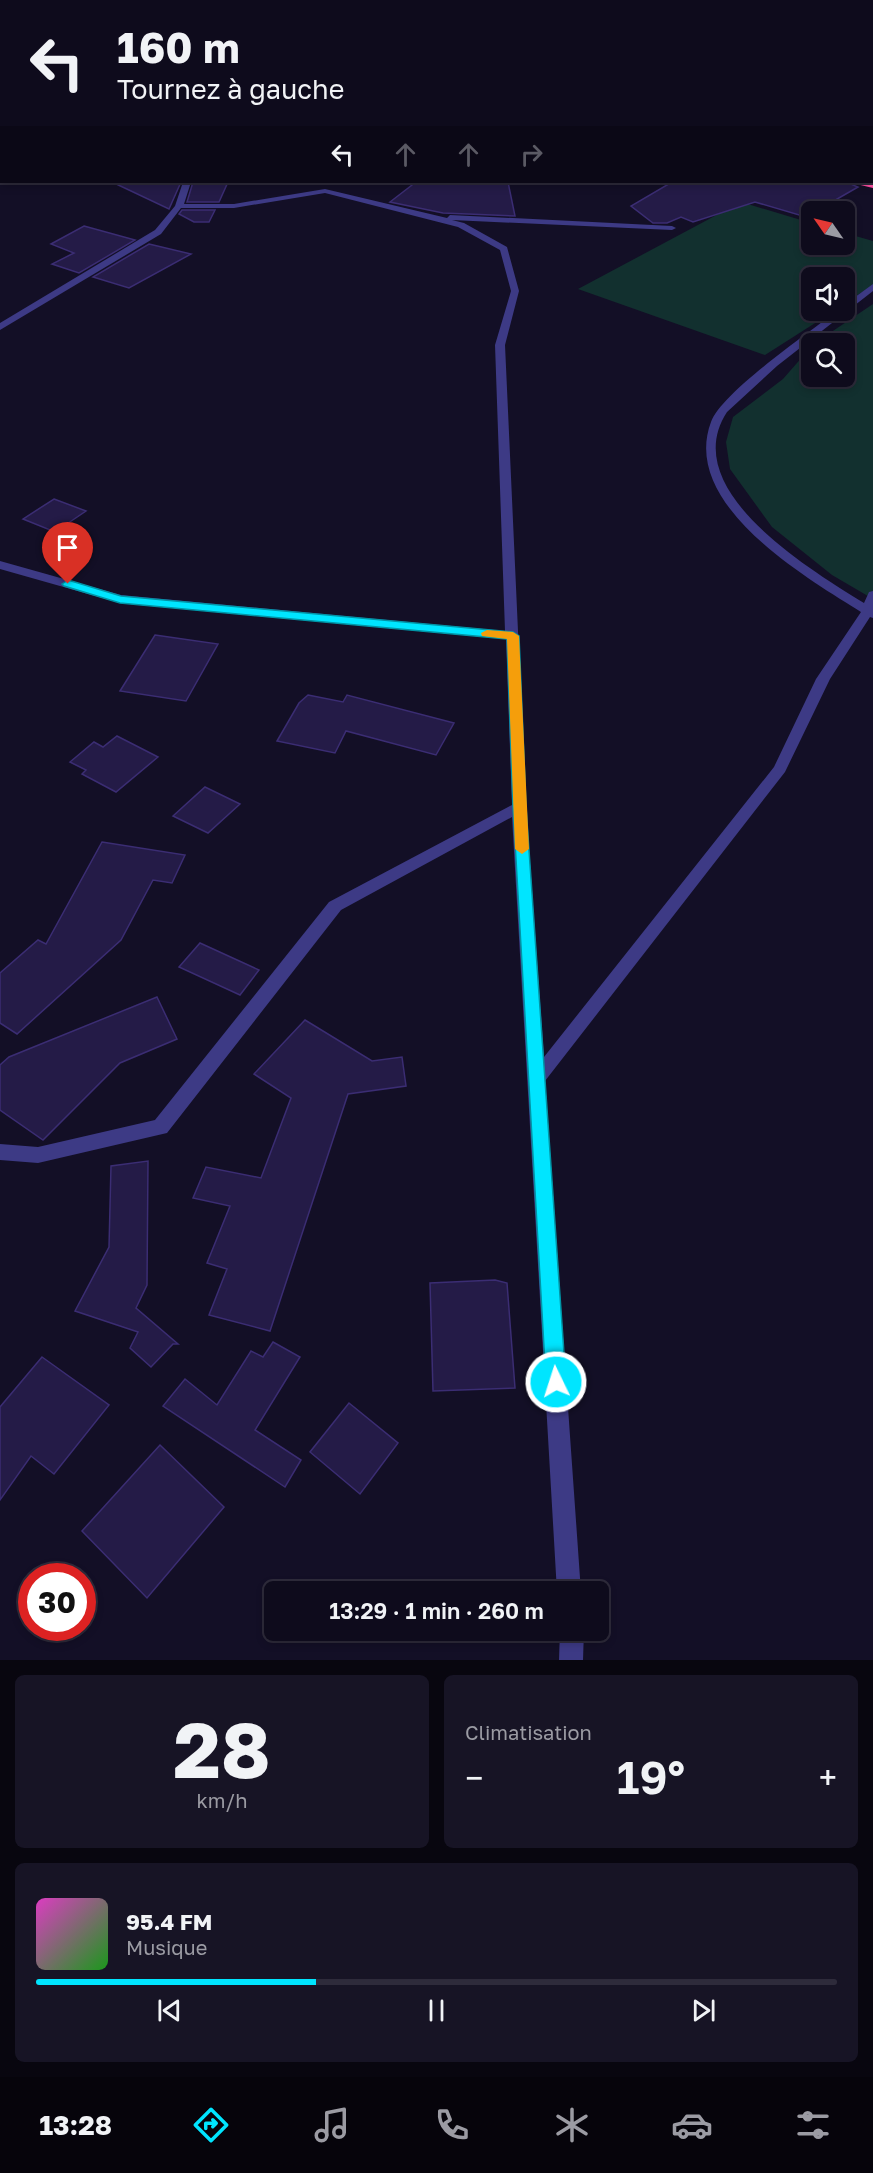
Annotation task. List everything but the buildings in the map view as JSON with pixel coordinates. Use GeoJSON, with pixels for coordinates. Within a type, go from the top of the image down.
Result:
{"type":"FeatureCollection","features":[{"type":"Feature","properties":{"kind":"street"},"geometry":{"type":"LineString","coordinates":[[0,327],[158,232],[179,206],[188,183]]}},
{"type":"Feature","properties":{"kind":"street"},"geometry":{"type":"LineString","coordinates":[[179,206],[234,206],[325,191],[461,225],[504,249],[515,291],[500,345],[519,807],[569,1581]]}},
{"type":"Feature","properties":{"kind":"street"},"geometry":{"type":"LineString","coordinates":[[435,217],[672,228]]}},
{"type":"Feature","properties":{"kind":"street"},"geometry":{"type":"LineString","coordinates":[[855,301],[873,287]]}},
{"type":"Feature","properties":{"kind":"street"},"geometry":{"type":"LineString","coordinates":[[830,321],[741,393],[717,419],[709,452],[723,492],[764,539],[871,613]]}},
{"type":"Feature","properties":{"kind":"street"},"geometry":{"type":"LineString","coordinates":[[0,565],[120,599],[513,636]]}},
{"type":"Feature","properties":{"kind":"street"},"geometry":{"type":"LineString","coordinates":[[536,1080],[780,768],[823,679],[871,613],[873,595]]}},
{"type":"Feature","properties":{"kind":"street"},"geometry":{"type":"LineString","coordinates":[[0,1152],[38,1155],[161,1126],[335,906],[519,807]]}},
{"type":"Feature","properties":{"kind":"street"},"geometry":{"type":"LineString","coordinates":[[571,1660],[572,1641]]}},
{"type":"Feature","properties":{"kind":"green space"},"geometry":{"type":"Polygon","coordinates":[[[741,202],[801,220],[801,255],[855,255],[855,236],[873,241],[873,285],[855,297],[855,267],[801,267],[801,321],[818,321],[765,355],[578,289],[741,202]]]}},
{"type":"Feature","properties":{"kind":"green space"},"geometry":{"type":"Polygon","coordinates":[[[873,304],[873,599],[832,575],[772,527],[730,469],[726,442],[733,417],[783,379],[801,358],[801,387],[855,387],[855,333],[830,333],[848,321],[855,321],[855,316],[873,304]]]}},
{"type":"Feature","properties":{"kind":"slow traffic"},"geometry":{"type":"LineString","coordinates":[[487,633],[513,636],[522,849]]}},
{"type":"Feature","properties":{"kind":"route"},"geometry":{"type":"LineString","coordinates":[[68,584],[120,599],[513,636],[519,807],[556,1382]]}}]}
